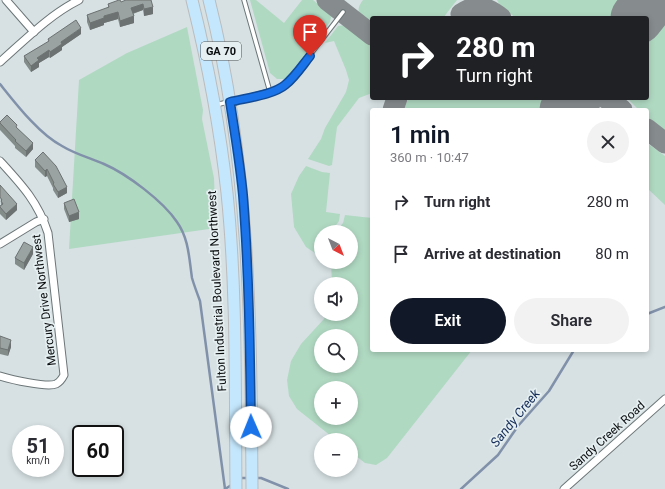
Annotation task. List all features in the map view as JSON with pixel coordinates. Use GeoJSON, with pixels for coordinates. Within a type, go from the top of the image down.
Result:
{"type":"FeatureCollection","features":[{"type":"Feature","properties":{"kind":"main road","name":"Fulton Industrial Boulevard Northwest"},"geometry":{"type":"LineString","coordinates":[[192,0],[215,105],[226,193],[234,310],[236,489]]}},
{"type":"Feature","properties":{"kind":"main road","name":"GA 70"},"geometry":{"type":"LineString","coordinates":[[209,0],[230,102],[242,193],[247,251],[249,310],[252,489]]}},
{"type":"Feature","properties":{"kind":"street"},"geometry":{"type":"LineString","coordinates":[[6,0],[34,32]]}},
{"type":"Feature","properties":{"kind":"street"},"geometry":{"type":"LineString","coordinates":[[0,62],[64,7],[79,0]]}},
{"type":"Feature","properties":{"kind":"street","name":"Mercury Drive Northwest"},"geometry":{"type":"LineString","coordinates":[[0,161],[26,190],[44,219],[50,246],[64,374],[62,380],[55,384],[38,384],[13,381],[0,376]]}},
{"type":"Feature","properties":{"kind":"street"},"geometry":{"type":"LineString","coordinates":[[0,244],[36,222],[44,219]]}},
{"type":"Feature","properties":{"kind":"street","name":"Sandy Creek Road"},"geometry":{"type":"LineString","coordinates":[[564,489],[665,399]]}},
{"type":"Feature","properties":{"kind":"lane"},"geometry":{"type":"LineString","coordinates":[[244,0],[270,92]]}},
{"type":"Feature","properties":{"kind":"lane"},"geometry":{"type":"LineString","coordinates":[[215,105],[270,92],[284,86],[293,77],[343,12]]}},
{"type":"Feature","properties":{"kind":"green space"},"geometry":{"type":"Polygon","coordinates":[[[250,0],[256,0],[284,23],[302,0],[313,0],[329,13],[331,17],[330,22],[288,76],[284,79],[277,79],[270,73],[250,0]]]}},
{"type":"Feature","properties":{"kind":"green space"},"geometry":{"type":"Polygon","coordinates":[[[363,0],[457,0],[445,16],[370,16],[370,22],[360,14],[360,4],[363,0]]]}},
{"type":"Feature","properties":{"kind":"green space"},"geometry":{"type":"Polygon","coordinates":[[[497,0],[627,0],[615,16],[513,16],[500,6],[497,0]]]}},
{"type":"Feature","properties":{"kind":"green space"},"geometry":{"type":"Polygon","coordinates":[[[665,9],[665,130],[649,118],[649,108],[637,108],[629,100],[649,100],[649,30],[665,9]]]}},
{"type":"Feature","properties":{"kind":"green space"},"geometry":{"type":"Polygon","coordinates":[[[345,25],[370,44],[370,94],[359,98],[337,127],[332,165],[329,166],[308,159],[321,139],[325,128],[346,92],[349,80],[334,41],[325,43],[338,26],[345,25]]]}},
{"type":"Feature","properties":{"kind":"green space"},"geometry":{"type":"Polygon","coordinates":[[[187,27],[203,110],[202,119],[214,178],[216,228],[69,249],[79,80],[127,53],[187,27]]]}},
{"type":"Feature","properties":{"kind":"green space"},"geometry":{"type":"Polygon","coordinates":[[[407,100],[550,100],[544,108],[405,108],[407,100]]]}},
{"type":"Feature","properties":{"kind":"green space"},"geometry":{"type":"Polygon","coordinates":[[[649,144],[665,156],[665,205],[649,190],[649,144]]]}},
{"type":"Feature","properties":{"kind":"green space"},"geometry":{"type":"Polygon","coordinates":[[[306,166],[322,172],[330,173],[326,212],[340,214],[339,221],[336,225],[314,225],[314,252],[306,247],[294,227],[291,194],[299,176],[306,166]]]}},
{"type":"Feature","properties":{"kind":"green space"},"geometry":{"type":"Polygon","coordinates":[[[345,215],[370,218],[370,352],[470,352],[387,458],[376,465],[365,463],[358,458],[358,433],[327,433],[317,425],[358,425],[358,381],[314,381],[314,423],[297,409],[289,396],[287,380],[291,361],[301,344],[314,330],[314,373],[358,373],[358,329],[315,329],[322,321],[358,321],[358,277],[332,277],[331,269],[358,269],[358,225],[341,225],[345,215]]]}},
{"type":"Feature","properties":{"kind":"building"},"geometry":{"type":"Polygon","coordinates":[[[119,0],[121,2],[126,0],[151,0],[153,7],[144,9],[143,4],[131,8],[134,16],[120,21],[118,12],[104,16],[104,18],[90,23],[87,15],[109,7],[108,4],[119,0]]]}},
{"type":"Feature","properties":{"kind":"building"},"geometry":{"type":"Polygon","coordinates":[[[76,20],[81,28],[61,42],[62,44],[37,58],[39,60],[31,66],[24,56],[49,41],[48,39],[76,20]]]}},
{"type":"Feature","properties":{"kind":"building"},"geometry":{"type":"Polygon","coordinates":[[[7,115],[17,125],[16,127],[33,143],[26,151],[15,141],[16,140],[0,123],[7,115]]]}},
{"type":"Feature","properties":{"kind":"building"},"geometry":{"type":"Polygon","coordinates":[[[43,152],[56,166],[67,187],[58,192],[47,169],[45,171],[35,160],[43,152]]]}},
{"type":"Feature","properties":{"kind":"building"},"geometry":{"type":"Polygon","coordinates":[[[0,185],[17,204],[6,214],[0,207],[3,204],[0,197],[0,185]]]}},
{"type":"Feature","properties":{"kind":"building"},"geometry":{"type":"Polygon","coordinates":[[[74,199],[79,212],[69,216],[64,203],[74,199]]]}},
{"type":"Feature","properties":{"kind":"building"},"geometry":{"type":"Polygon","coordinates":[[[24,242],[33,247],[24,263],[15,258],[24,242]]]}},
{"type":"Feature","properties":{"kind":"building"},"geometry":{"type":"Polygon","coordinates":[[[0,336],[11,340],[8,350],[0,348],[0,336]]]}},
{"type":"Feature","properties":{"kind":"waterway"},"geometry":{"type":"LineString","coordinates":[[0,84],[28,118],[53,141],[77,154],[104,164],[134,181],[163,205],[181,228],[188,249],[192,278],[200,301],[225,489]]}},
{"type":"Feature","properties":{"kind":"waterway","name":"Sandy Creek"},"geometry":{"type":"LineString","coordinates":[[649,313],[665,307]]}},
{"type":"Feature","properties":{"kind":"waterway","name":"Sandy Creek"},"geometry":{"type":"LineString","coordinates":[[461,489],[498,455],[518,426],[549,391],[573,352]]}},
{"type":"Feature","properties":{"kind":"waterway","name":"Sandy Creek"},"geometry":{"type":"LineString","coordinates":[[239,480],[242,478],[250,478]]}},
{"type":"Feature","properties":{"kind":"waterway","name":"Sandy Creek"},"geometry":{"type":"LineString","coordinates":[[255,478],[261,478],[288,489]]}},
{"type":"Feature","properties":{"kind":"waterway","name":"Sandy Creek"},"geometry":{"type":"LineString","coordinates":[[225,489],[233,484]]}},
{"type":"Feature","properties":{"kind":"taxiway"},"geometry":{"type":"LineString","coordinates":[[327,0],[370,33]]}},
{"type":"Feature","properties":{"kind":"taxiway"},"geometry":{"type":"LineString","coordinates":[[461,14],[472,8],[482,8],[491,11],[498,16]]}},
{"type":"Feature","properties":{"kind":"taxiway"},"geometry":{"type":"LineString","coordinates":[[394,108],[396,100]]}},
{"type":"Feature","properties":{"kind":"taxiway"},"geometry":{"type":"LineString","coordinates":[[609,100],[619,108]]}},
{"type":"Feature","properties":{"kind":"taxiway"},"geometry":{"type":"LineString","coordinates":[[649,131],[665,143]]}},
{"type":"Feature","properties":{"kind":"runway"},"geometry":{"type":"LineString","coordinates":[[639,16],[651,0]]}},
{"type":"Feature","properties":{"kind":"runway"},"geometry":{"type":"LineString","coordinates":[[568,108],[574,100]]}},
{"type":"Feature","properties":{"kind":"route"},"geometry":{"type":"LineString","coordinates":[[251,427],[247,251],[242,193],[230,102],[270,92],[284,86],[310,56]]}}]}
